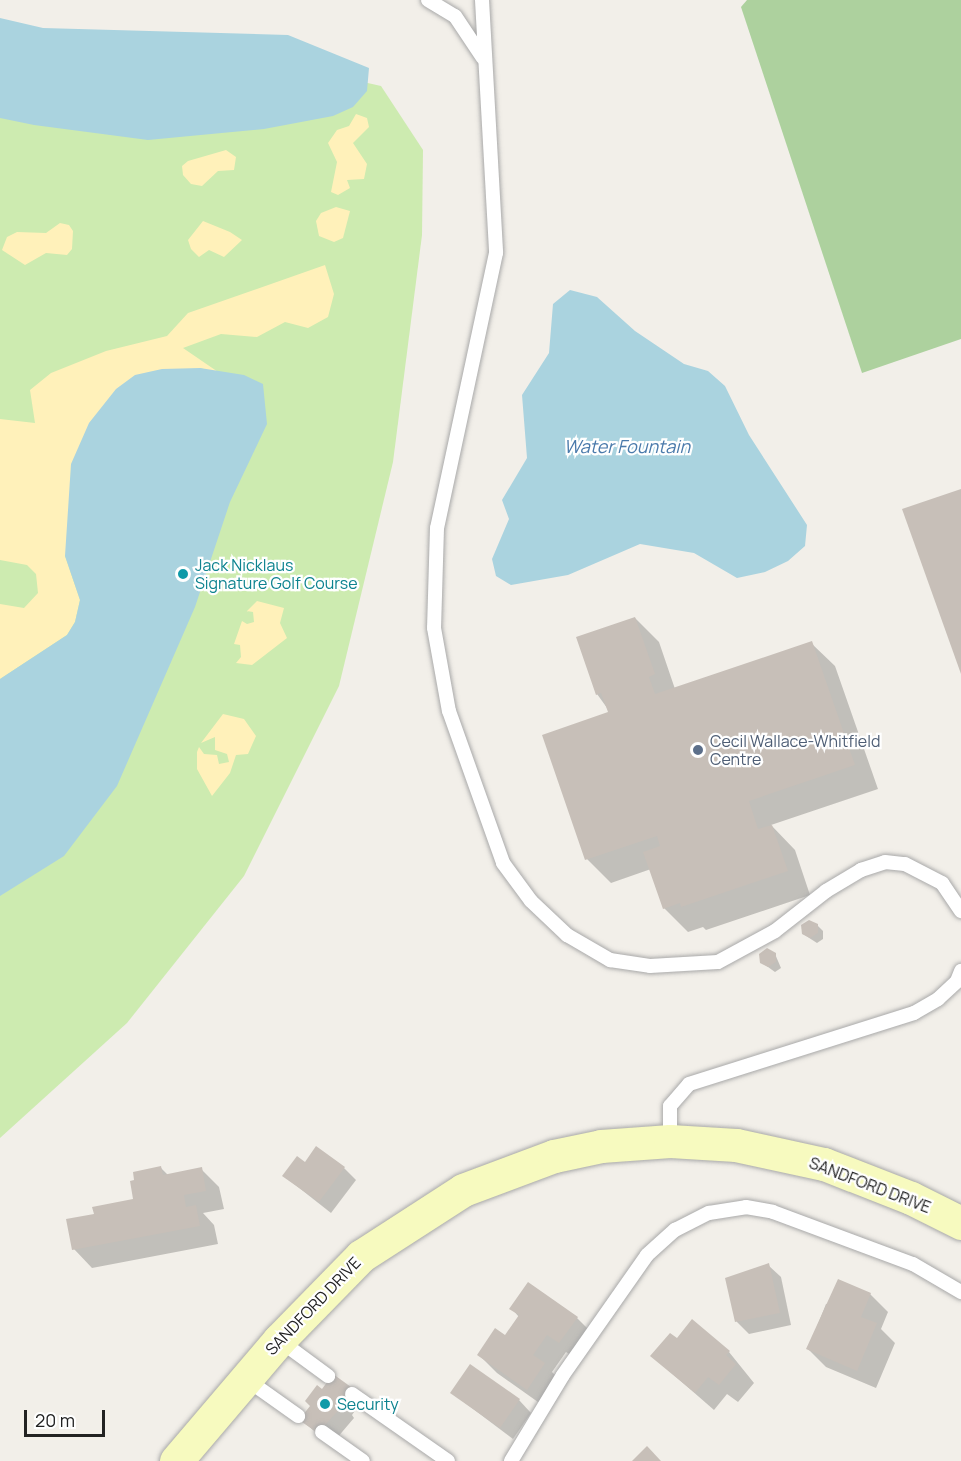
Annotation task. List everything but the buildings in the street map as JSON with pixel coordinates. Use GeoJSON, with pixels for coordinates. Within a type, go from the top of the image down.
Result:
{"type":"FeatureCollection","features":[{"type":"Feature","properties":{"kind":"street","name":"SANDFORD DRIVE"},"geometry":{"type":"LineString","coordinates":[[176,1461],[279,1340],[361,1256],[463,1190],[554,1156],[601,1146],[670,1141],[736,1145],[824,1164],[911,1198],[961,1223]]}},
{"type":"Feature","properties":{"kind":"lane"},"geometry":{"type":"LineString","coordinates":[[428,0],[455,16],[486,63]]}},
{"type":"Feature","properties":{"kind":"lane"},"geometry":{"type":"LineString","coordinates":[[482,0],[496,253],[437,528],[434,628],[449,711],[503,863],[531,901],[567,935],[610,960],[650,966],[718,962],[775,931],[852,875],[885,862],[905,864],[942,883],[961,911]]}},
{"type":"Feature","properties":{"kind":"lane"},"geometry":{"type":"LineString","coordinates":[[670,1141],[670,1106],[689,1084],[894,1022],[938,999],[957,981],[961,971]]}},
{"type":"Feature","properties":{"kind":"lane"},"geometry":{"type":"LineString","coordinates":[[511,1461],[575,1357],[647,1255],[675,1230],[709,1213],[746,1207],[794,1218],[913,1264],[961,1292]]}},
{"type":"Feature","properties":{"kind":"lane"},"geometry":{"type":"LineString","coordinates":[[279,1340],[328,1376]]}},
{"type":"Feature","properties":{"kind":"lane"},"geometry":{"type":"LineString","coordinates":[[245,1379],[298,1416]]}},
{"type":"Feature","properties":{"kind":"lane"},"geometry":{"type":"LineString","coordinates":[[352,1394],[448,1461]]}},
{"type":"Feature","properties":{"kind":"lane"},"geometry":{"type":"LineString","coordinates":[[322,1432],[363,1461]]}},
{"type":"Feature","properties":{"kind":"green space"},"geometry":{"type":"Polygon","coordinates":[[[747,0],[961,0],[961,339],[862,373],[741,7],[747,0]]]}},
{"type":"Feature","properties":{"kind":"green space","name":"Jack Nicklaus Signature Golf Course"},"geometry":{"type":"Polygon","coordinates":[[[0,60],[306,69],[381,86],[423,150],[422,235],[393,462],[339,686],[244,876],[127,1023],[0,1138],[0,60]]]}},
{"type":"Feature","properties":{"kind":"sand"},"geometry":{"type":"Polygon","coordinates":[[[356,114],[367,118],[369,127],[353,143],[367,164],[364,179],[347,180],[350,188],[338,195],[331,192],[337,162],[328,143],[337,130],[349,126],[356,114]]]}},
{"type":"Feature","properties":{"kind":"sand"},"geometry":{"type":"Polygon","coordinates":[[[226,150],[236,157],[234,170],[218,171],[202,186],[191,184],[183,175],[182,166],[188,161],[226,150]]]}},
{"type":"Feature","properties":{"kind":"sand"},"geometry":{"type":"Polygon","coordinates":[[[336,207],[350,211],[343,238],[334,242],[319,236],[316,221],[321,213],[336,207]]]}},
{"type":"Feature","properties":{"kind":"sand"},"geometry":{"type":"Polygon","coordinates":[[[203,221],[230,232],[242,240],[224,257],[209,250],[199,257],[191,249],[188,240],[203,221]]]}},
{"type":"Feature","properties":{"kind":"sand"},"geometry":{"type":"Polygon","coordinates":[[[60,223],[69,225],[73,231],[72,249],[67,255],[46,253],[25,265],[2,250],[7,237],[17,232],[46,233],[60,223]]]}},
{"type":"Feature","properties":{"kind":"sand"},"geometry":{"type":"Polygon","coordinates":[[[325,265],[334,294],[328,317],[308,328],[285,322],[257,337],[221,334],[183,348],[221,374],[200,368],[65,556],[80,600],[75,622],[67,635],[0,679],[0,604],[24,608],[38,593],[36,574],[27,565],[0,560],[0,419],[35,423],[30,390],[51,373],[106,351],[167,336],[188,313],[325,265]]]}},
{"type":"Feature","properties":{"kind":"sand"},"geometry":{"type":"Polygon","coordinates":[[[257,601],[284,608],[280,623],[287,638],[252,665],[236,663],[241,657],[240,645],[234,644],[242,621],[247,624],[254,622],[253,612],[247,611],[257,601]]]}},
{"type":"Feature","properties":{"kind":"sand"},"geometry":{"type":"Polygon","coordinates":[[[223,714],[244,719],[256,736],[248,754],[236,755],[230,773],[212,796],[197,769],[197,752],[199,747],[204,754],[217,755],[219,764],[229,762],[227,754],[215,750],[215,737],[201,743],[223,714]]]}},
{"type":"Feature","properties":{"kind":"water"},"geometry":{"type":"Polygon","coordinates":[[[0,18],[43,28],[288,35],[369,68],[367,91],[353,107],[333,116],[264,129],[148,140],[34,125],[0,118],[0,18]]]}},
{"type":"Feature","properties":{"kind":"water","name":"Water Fountain"},"geometry":{"type":"Polygon","coordinates":[[[570,290],[597,297],[635,331],[684,364],[708,371],[725,386],[749,435],[807,525],[805,546],[788,561],[765,572],[737,578],[694,553],[640,544],[568,575],[511,585],[496,576],[492,559],[509,519],[502,500],[527,458],[522,395],[549,353],[553,304],[570,290]]]}},
{"type":"Feature","properties":{"kind":"water"},"geometry":{"type":"Polygon","coordinates":[[[200,368],[244,375],[263,384],[267,424],[230,502],[195,607],[117,786],[64,856],[0,896],[0,679],[67,635],[75,622],[80,600],[65,556],[71,464],[89,423],[116,389],[135,375],[162,369],[200,368]]]}},
{"type":"Feature","properties":{"kind":"place","name":"Jack Nicklaus Signature Golf Course"},"geometry":{"type":"Point","coordinates":[183,574]}},
{"type":"Feature","properties":{"kind":"place","name":"Cecil Wallace-Whitfield Centre"},"geometry":{"type":"Point","coordinates":[698,750]}},
{"type":"Feature","properties":{"kind":"place","name":"Security"},"geometry":{"type":"Point","coordinates":[325,1404]}}]}
